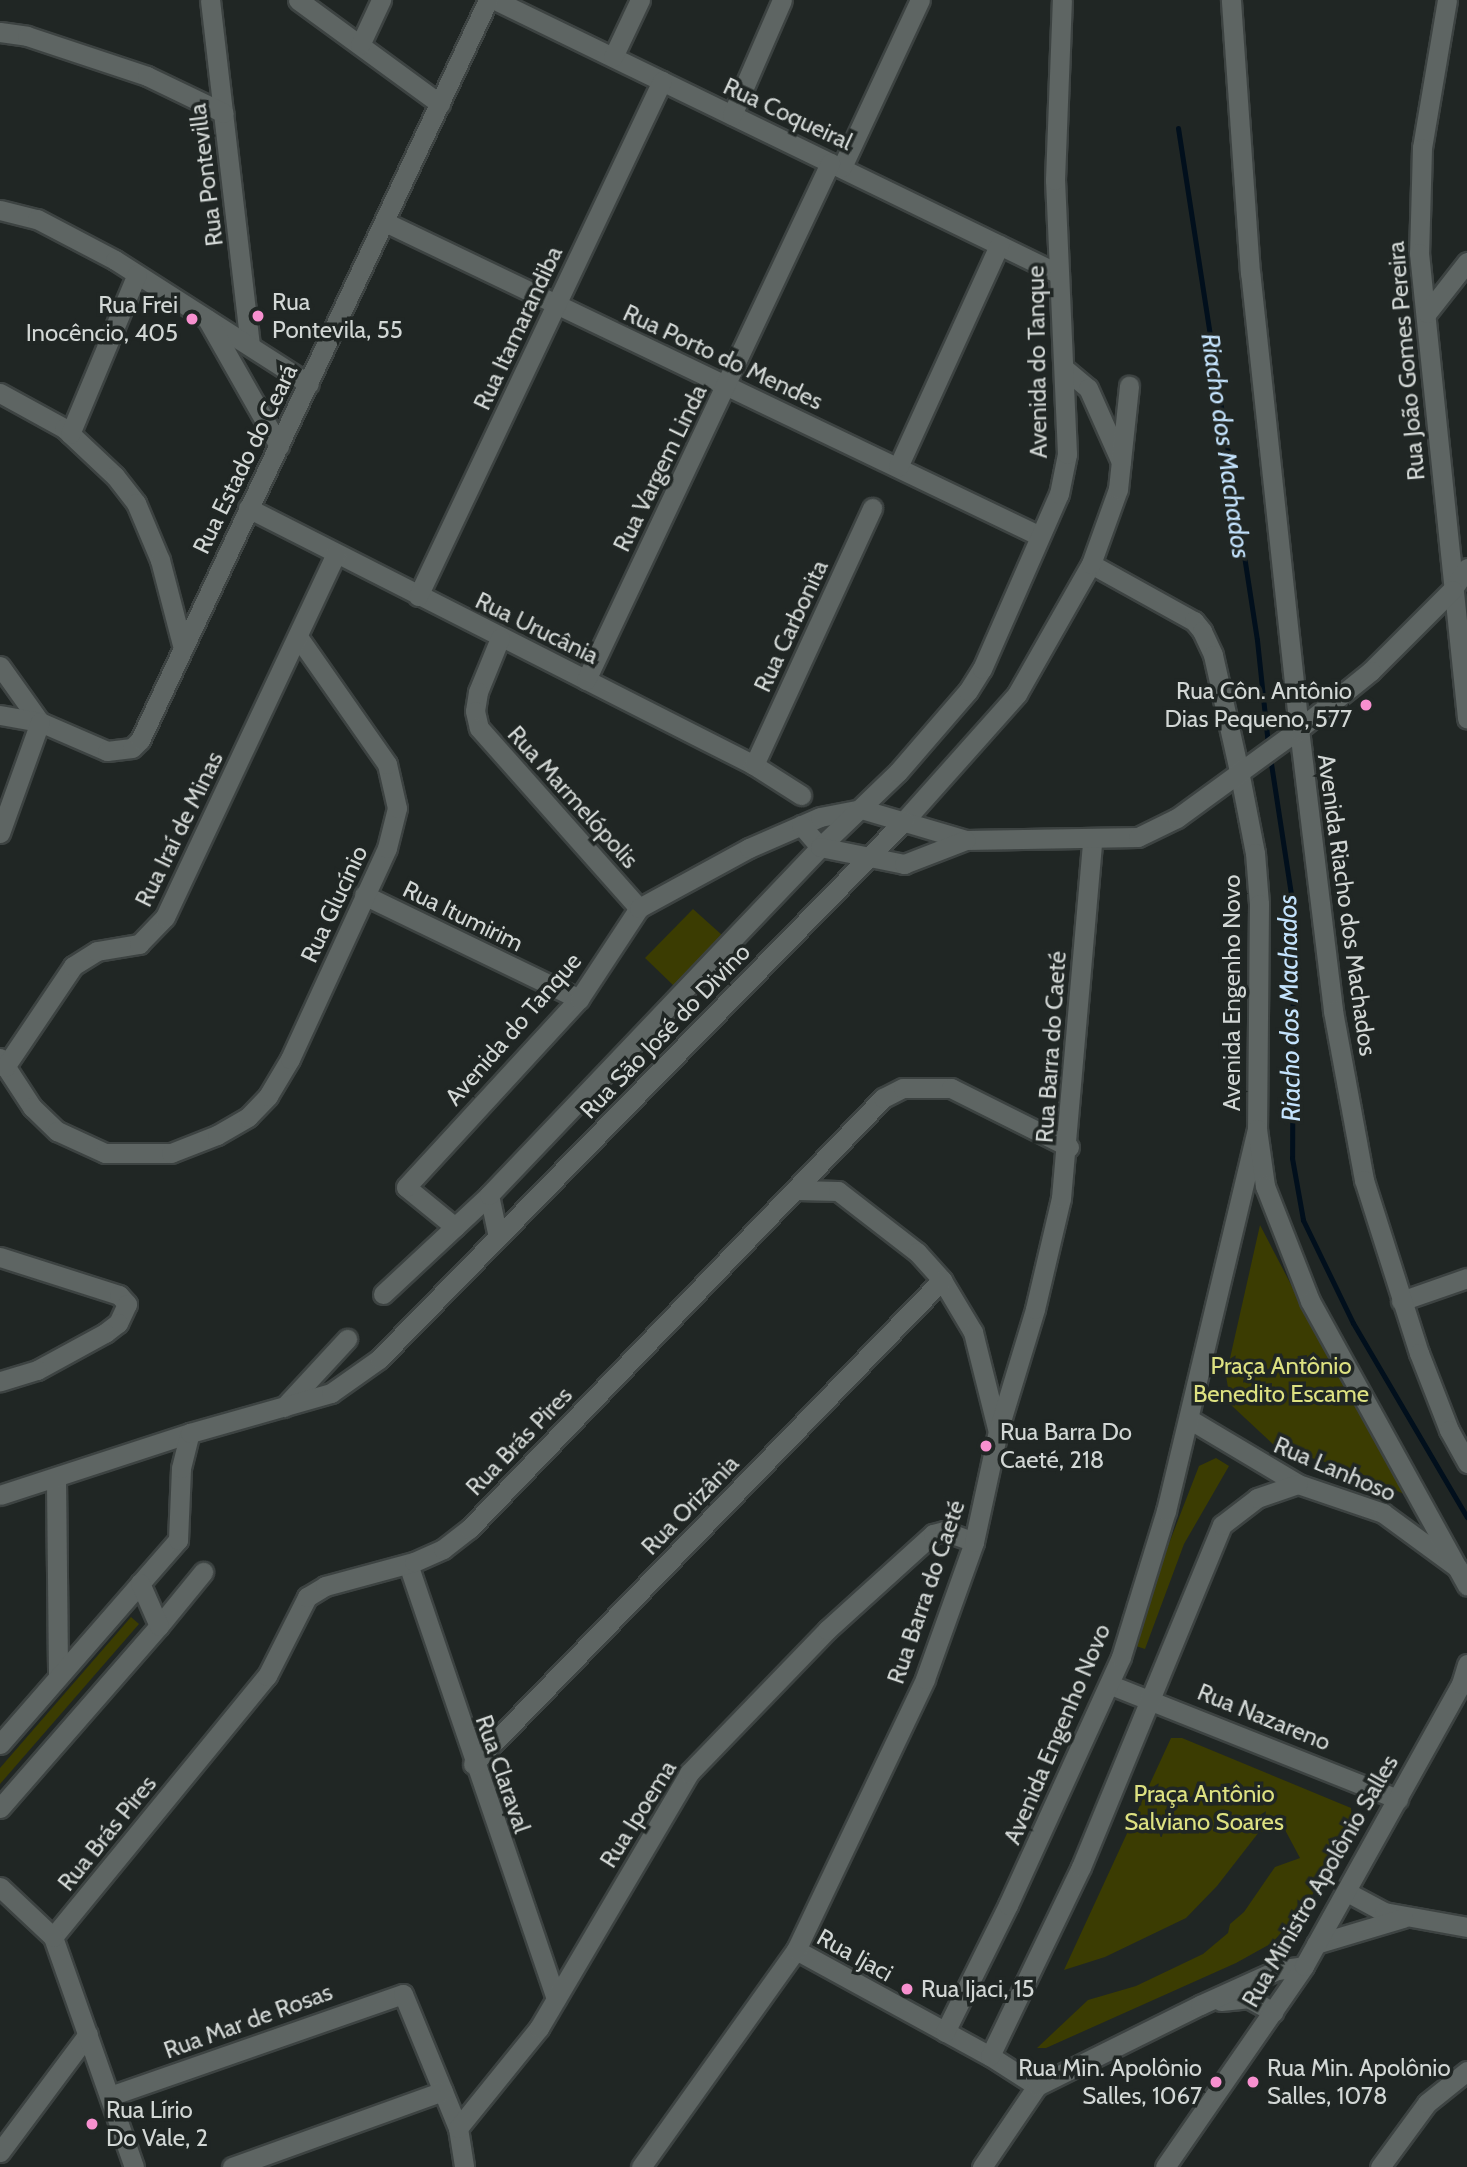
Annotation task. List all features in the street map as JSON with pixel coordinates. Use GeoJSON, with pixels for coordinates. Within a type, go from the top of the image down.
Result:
{"type":"FeatureCollection","features":[{"type":"Feature","properties":{"kind":"street","name":"Rua Pontevilla"},"geometry":{"type":"LineString","coordinates":[[210,0],[250,344]]}},
{"type":"Feature","properties":{"kind":"street"},"geometry":{"type":"LineString","coordinates":[[298,0],[440,104]]}},
{"type":"Feature","properties":{"kind":"street"},"geometry":{"type":"LineString","coordinates":[[360,45],[381,0]]}},
{"type":"Feature","properties":{"kind":"street","name":"Rua Estado do Ceará"},"geometry":{"type":"LineString","coordinates":[[40,722],[107,751],[132,748],[183,648],[309,384],[488,0]]}},
{"type":"Feature","properties":{"kind":"street","name":"Rua Coqueiral"},"geometry":{"type":"LineString","coordinates":[[495,0],[1059,274]]}},
{"type":"Feature","properties":{"kind":"street"},"geometry":{"type":"LineString","coordinates":[[613,57],[640,0]]}},
{"type":"Feature","properties":{"kind":"street"},"geometry":{"type":"LineString","coordinates":[[732,115],[782,0]]}},
{"type":"Feature","properties":{"kind":"street","name":"Rua Vargem Linda"},"geometry":{"type":"LineString","coordinates":[[586,680],[836,165],[920,0]]}},
{"type":"Feature","properties":{"kind":"street","name":"Avenida do Tanque"},"geometry":{"type":"LineString","coordinates":[[455,1227],[406,1187],[579,999],[639,908],[662,891],[801,825],[861,809],[934,731],[982,669],[1059,494],[1067,454],[1055,180],[1062,0]]}},
{"type":"Feature","properties":{"kind":"street","name":"Avenida Riacho dos Machados"},"geometry":{"type":"LineString","coordinates":[[1231,0],[1250,273],[1299,729],[1338,1037],[1364,1180],[1401,1301],[1449,1430],[1467,1463]]}},
{"type":"Feature","properties":{"kind":"street","name":"Rua João Gomes Pereira"},"geometry":{"type":"LineString","coordinates":[[1447,0],[1418,191],[1452,590],[1467,719]]}},
{"type":"Feature","properties":{"kind":"street"},"geometry":{"type":"LineString","coordinates":[[0,32],[124,67],[224,113]]}},
{"type":"Feature","properties":{"kind":"street","name":"Rua Itamarandiba"},"geometry":{"type":"LineString","coordinates":[[418,596],[662,81]]}},
{"type":"Feature","properties":{"kind":"street"},"geometry":{"type":"LineString","coordinates":[[0,210],[58,228],[250,344],[309,384]]}},
{"type":"Feature","properties":{"kind":"street","name":"Rua Porto do Mendes"},"geometry":{"type":"LineString","coordinates":[[386,222],[1040,536]]}},
{"type":"Feature","properties":{"kind":"street"},"geometry":{"type":"LineString","coordinates":[[898,467],[999,245]]}},
{"type":"Feature","properties":{"kind":"street"},"geometry":{"type":"LineString","coordinates":[[1427,313],[1467,262]]}},
{"type":"Feature","properties":{"kind":"street"},"geometry":{"type":"LineString","coordinates":[[71,434],[137,274]]}},
{"type":"Feature","properties":{"kind":"street"},"geometry":{"type":"LineString","coordinates":[[206,318],[279,446]]}},
{"type":"Feature","properties":{"kind":"street"},"geometry":{"type":"LineString","coordinates":[[1065,369],[1088,388],[1121,462]]}},
{"type":"Feature","properties":{"kind":"street"},"geometry":{"type":"LineString","coordinates":[[904,821],[1017,694],[1091,564],[1108,526],[1121,462],[1129,386]]}},
{"type":"Feature","properties":{"kind":"street"},"geometry":{"type":"LineString","coordinates":[[0,393],[33,408],[71,434],[136,503],[160,560],[183,648]]}},
{"type":"Feature","properties":{"kind":"street","name":"Rua Urucânia"},"geometry":{"type":"LineString","coordinates":[[248,508],[754,765],[801,795]]}},
{"type":"Feature","properties":{"kind":"street","name":"Rua Carbonita"},"geometry":{"type":"LineString","coordinates":[[754,765],[872,508]]}},
{"type":"Feature","properties":{"kind":"street","name":"Rua Iraí de Minas"},"geometry":{"type":"LineString","coordinates":[[3,1063],[73,966],[97,951],[139,944],[165,917],[336,554]]}},
{"type":"Feature","properties":{"kind":"street","name":"Avenida Engenho Novo"},"geometry":{"type":"LineString","coordinates":[[945,2032],[1111,1685],[1166,1511],[1257,1129],[1262,1011],[1255,853],[1243,773],[1213,655],[1194,621],[1091,564]]}},
{"type":"Feature","properties":{"kind":"street"},"geometry":{"type":"LineString","coordinates":[[861,809],[966,840],[1092,841],[1153,832],[1243,773],[1371,671],[1452,590],[1467,568]]}},
{"type":"Feature","properties":{"kind":"street","name":"Rua Glucínio"},"geometry":{"type":"LineString","coordinates":[[3,1063],[32,1107],[57,1131],[106,1153],[171,1153],[217,1135],[248,1117],[268,1096],[290,1059],[395,825],[394,784],[387,764],[298,637]]}},
{"type":"Feature","properties":{"kind":"street","name":"Rua Marmelópolis"},"geometry":{"type":"LineString","coordinates":[[500,638],[478,692],[475,711],[479,728],[639,908]]}},
{"type":"Feature","properties":{"kind":"street"},"geometry":{"type":"LineString","coordinates":[[0,666],[40,722]]}},
{"type":"Feature","properties":{"kind":"street"},"geometry":{"type":"LineString","coordinates":[[0,715],[40,722]]}},
{"type":"Feature","properties":{"kind":"street"},"geometry":{"type":"LineString","coordinates":[[0,832],[40,722]]}},
{"type":"Feature","properties":{"kind":"street","name":"Rua São José do Divino"},"geometry":{"type":"LineString","coordinates":[[383,1294],[489,1195],[820,847],[861,809]]}},
{"type":"Feature","properties":{"kind":"street","name":"Rua São José do Divino"},"geometry":{"type":"LineString","coordinates":[[0,1495],[56,1479],[190,1433],[331,1393],[364,1371],[904,821]]}},
{"type":"Feature","properties":{"kind":"street"},"geometry":{"type":"LineString","coordinates":[[801,825],[820,847],[867,859],[912,863],[966,840]]}},
{"type":"Feature","properties":{"kind":"street","name":"Rua Barra do Caeté"},"geometry":{"type":"LineString","coordinates":[[641,2167],[796,1950],[920,1690],[974,1542],[998,1431],[1038,1297],[1069,1147],[1092,841]]}},
{"type":"Feature","properties":{"kind":"street","name":"Rua Itumirim"},"geometry":{"type":"LineString","coordinates":[[364,895],[579,999]]}},
{"type":"Feature","properties":{"kind":"street","name":"Rua Brás Pires"},"geometry":{"type":"LineString","coordinates":[[53,1937],[267,1676],[307,1597],[325,1586],[408,1564],[443,1549],[469,1529],[883,1098],[903,1088],[925,1085],[970,1094],[1069,1147]]}},
{"type":"Feature","properties":{"kind":"street"},"geometry":{"type":"LineString","coordinates":[[1257,1129],[1265,1186],[1310,1301],[1462,1577]]}},
{"type":"Feature","properties":{"kind":"street"},"geometry":{"type":"LineString","coordinates":[[838,1191],[836,1166],[847,1136]]}},
{"type":"Feature","properties":{"kind":"street"},"geometry":{"type":"LineString","coordinates":[[797,1190],[838,1191],[917,1252],[942,1280],[967,1321],[985,1369],[998,1431]]}},
{"type":"Feature","properties":{"kind":"street"},"geometry":{"type":"LineString","coordinates":[[489,1195],[498,1237]]}},
{"type":"Feature","properties":{"kind":"street"},"geometry":{"type":"LineString","coordinates":[[0,1257],[119,1295],[127,1304],[118,1323],[105,1334],[37,1370],[0,1381]]}},
{"type":"Feature","properties":{"kind":"street"},"geometry":{"type":"LineString","coordinates":[[1401,1301],[1467,1278]]}},
{"type":"Feature","properties":{"kind":"street","name":"Rua Orizânia"},"geometry":{"type":"LineString","coordinates":[[474,1764],[942,1280]]}},
{"type":"Feature","properties":{"kind":"street"},"geometry":{"type":"LineString","coordinates":[[284,1407],[347,1339]]}},
{"type":"Feature","properties":{"kind":"street"},"geometry":{"type":"LineString","coordinates":[[985,1369],[1014,1380]]}},
{"type":"Feature","properties":{"kind":"street","name":"Rua Lanhoso"},"geometry":{"type":"LineString","coordinates":[[1189,1419],[1298,1484],[1383,1513],[1462,1577]]}},
{"type":"Feature","properties":{"kind":"street"},"geometry":{"type":"LineString","coordinates":[[0,1744],[178,1540],[181,1468],[190,1433]]}},
{"type":"Feature","properties":{"kind":"street"},"geometry":{"type":"LineString","coordinates":[[56,1479],[58,1677]]}},
{"type":"Feature","properties":{"kind":"street"},"geometry":{"type":"LineString","coordinates":[[990,2056],[1081,1867],[1222,1525],[1256,1497],[1298,1484]]}},
{"type":"Feature","properties":{"kind":"street","name":"Rua Ipoema"},"geometry":{"type":"LineString","coordinates":[[458,2128],[539,2028],[689,1773],[827,1630],[933,1534],[944,1531],[974,1542]]}},
{"type":"Feature","properties":{"kind":"street","name":"Rua Claraval"},"geometry":{"type":"LineString","coordinates":[[408,1564],[556,1999]]}},
{"type":"Feature","properties":{"kind":"street"},"geometry":{"type":"LineString","coordinates":[[0,1808],[203,1572]]}},
{"type":"Feature","properties":{"kind":"street"},"geometry":{"type":"LineString","coordinates":[[140,1583],[159,1626]]}},
{"type":"Feature","properties":{"kind":"street","name":"Rua Ministro Apolônio Salles"},"geometry":{"type":"LineString","coordinates":[[1165,2167],[1304,1966],[1464,1683],[1467,1664]]}},
{"type":"Feature","properties":{"kind":"street","name":"Rua Nazareno"},"geometry":{"type":"LineString","coordinates":[[1111,1685],[1149,1697],[1398,1799]]}},
{"type":"Feature","properties":{"kind":"street"},"geometry":{"type":"LineString","coordinates":[[0,1887],[53,1937],[134,2167]]}},
{"type":"Feature","properties":{"kind":"street"},"geometry":{"type":"LineString","coordinates":[[1347,1892],[1372,1908],[1467,1927]]}},
{"type":"Feature","properties":{"kind":"street"},"geometry":{"type":"LineString","coordinates":[[1316,1944],[1408,1917]]}},
{"type":"Feature","properties":{"kind":"street","name":"Rua Ijaci"},"geometry":{"type":"LineString","coordinates":[[796,1950],[990,2056],[1037,2086]]}},
{"type":"Feature","properties":{"kind":"street"},"geometry":{"type":"LineString","coordinates":[[982,2167],[1037,2086],[1200,2004],[1277,1970],[1304,1966]]}},
{"type":"Feature","properties":{"kind":"street","name":"Rua Mar de Rosas"},"geometry":{"type":"LineString","coordinates":[[110,2096],[404,1994],[443,2091]]}},
{"type":"Feature","properties":{"kind":"street"},"geometry":{"type":"LineString","coordinates":[[1200,2004],[1248,1998],[1273,2012]]}},
{"type":"Feature","properties":{"kind":"street"},"geometry":{"type":"LineString","coordinates":[[0,2152],[88,2035]]}},
{"type":"Feature","properties":{"kind":"street"},"geometry":{"type":"LineString","coordinates":[[1380,2167],[1427,2103],[1467,2071]]}},
{"type":"Feature","properties":{"kind":"street"},"geometry":{"type":"LineString","coordinates":[[232,2167],[443,2091],[458,2128],[464,2167]]}},
{"type":"Feature","properties":{"kind":"green space"},"geometry":{"type":"Polygon","coordinates":[[[693,909],[722,935],[674,986],[645,958],[693,909]]]}},
{"type":"Feature","properties":{"kind":"green space","name":"Praça Antônio Benedito Escame"},"geometry":{"type":"Polygon","coordinates":[[[1260,1225],[1406,1495],[1353,1470],[1277,1448],[1231,1405],[1226,1376],[1260,1225]]]}},
{"type":"Feature","properties":{"kind":"green space"},"geometry":{"type":"Polygon","coordinates":[[[1216,1458],[1229,1466],[1184,1544],[1145,1649],[1130,1644],[1199,1466],[1216,1458]]]}},
{"type":"Feature","properties":{"kind":"green space"},"geometry":{"type":"Polygon","coordinates":[[[131,1617],[139,1624],[0,1784],[0,1768],[131,1617]]]}},
{"type":"Feature","properties":{"kind":"green space","name":"Praça Antônio Salviano Soares"},"geometry":{"type":"Polygon","coordinates":[[[1171,1738],[1182,1738],[1351,1808],[1352,1821],[1309,1901],[1272,1943],[1236,1963],[1046,2048],[1037,2048],[1088,2000],[1136,1986],[1203,1954],[1228,1933],[1230,1924],[1244,1912],[1275,1867],[1300,1858],[1284,1828],[1259,1832],[1217,1886],[1186,1918],[1105,1957],[1064,1970],[1171,1738]]]}},
{"type":"Feature","properties":{"kind":"waterway","name":"Riacho dos Machados"},"geometry":{"type":"LineString","coordinates":[[1178,128],[1257,640],[1268,744]]}},
{"type":"Feature","properties":{"kind":"waterway","name":"Riacho dos Machados"},"geometry":{"type":"LineString","coordinates":[[1270,757],[1293,907],[1292,1158],[1303,1220],[1353,1323],[1467,1517]]}},
{"type":"Feature","properties":{"kind":"place","name":"Rua Pontevila, 55"},"geometry":{"type":"Point","coordinates":[258,316]}},
{"type":"Feature","properties":{"kind":"place","name":"Rua Frei Inocêncio, 405"},"geometry":{"type":"Point","coordinates":[192,319]}},
{"type":"Feature","properties":{"kind":"place","name":"Rua Côn. Antônio Dias Pequeno, 577"},"geometry":{"type":"Point","coordinates":[1366,705]}},
{"type":"Feature","properties":{"kind":"place","name":"Rua Barra Do Caeté, 218"},"geometry":{"type":"Point","coordinates":[986,1446]}},
{"type":"Feature","properties":{"kind":"place","name":"Rua Ijaci, 15"},"geometry":{"type":"Point","coordinates":[907,1989]}},
{"type":"Feature","properties":{"kind":"place","name":"Rua Min. Apolônio Salles, 1067"},"geometry":{"type":"Point","coordinates":[1216,2082]}},
{"type":"Feature","properties":{"kind":"place","name":"Rua Min. Apolônio Salles, 1078"},"geometry":{"type":"Point","coordinates":[1253,2082]}},
{"type":"Feature","properties":{"kind":"place","name":"Rua Lírio Do Vale, 2"},"geometry":{"type":"Point","coordinates":[92,2124]}}]}
